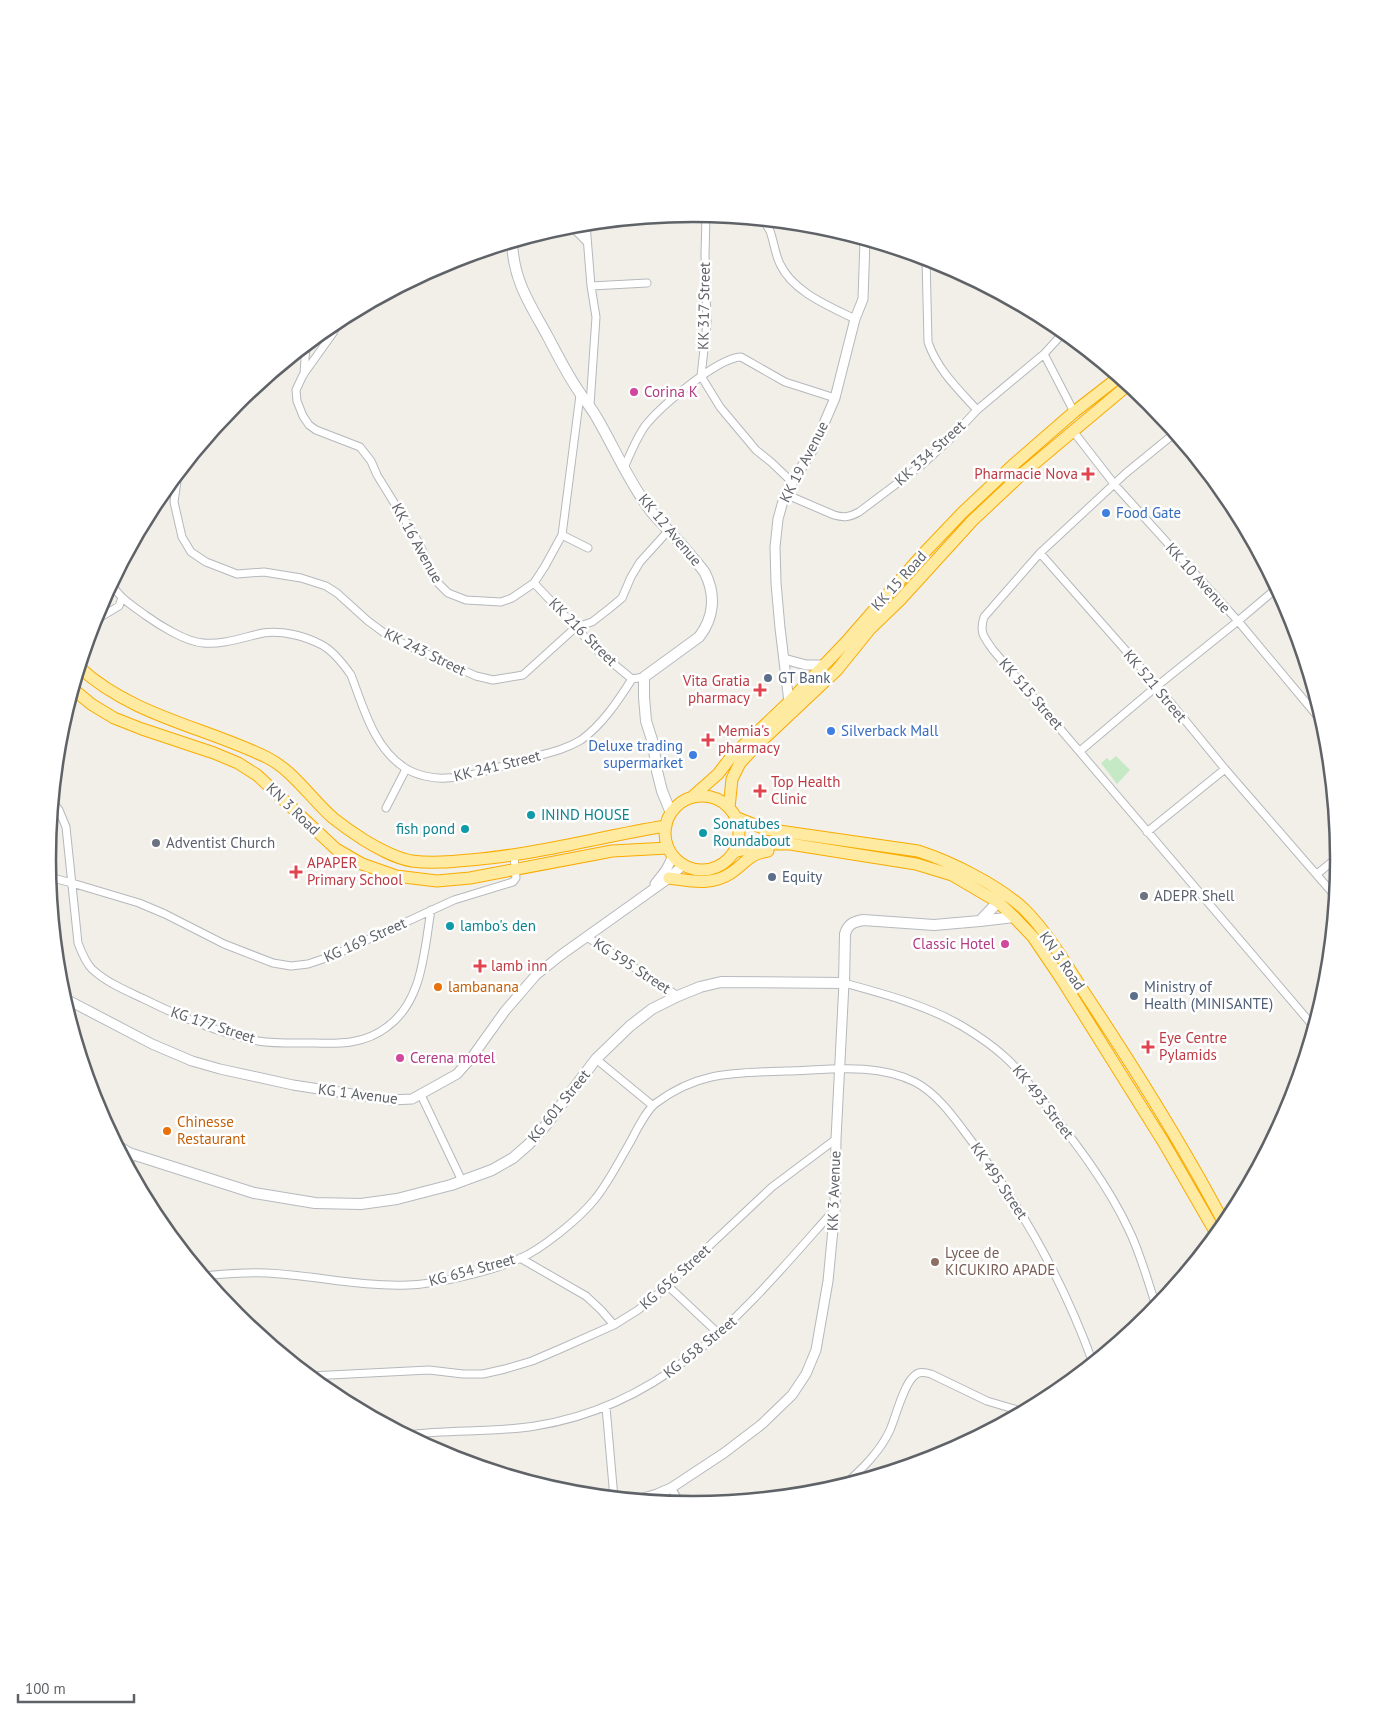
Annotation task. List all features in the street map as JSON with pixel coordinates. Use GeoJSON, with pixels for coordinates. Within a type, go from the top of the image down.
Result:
{"type":"FeatureCollection","features":[{"type":"Feature","properties":{"kind":"highway","name":"KK 15 Road"},"geometry":{"type":"LineString","coordinates":[[692,797],[718,774],[731,757],[789,702],[846,642],[922,555],[962,513],[1074,412],[1115,380]]}},
{"type":"Feature","properties":{"kind":"highway","name":"KK 15 Road"},"geometry":{"type":"LineString","coordinates":[[732,812],[732,779],[740,762],[836,670],[870,629],[900,600],[972,521],[1022,474],[1123,389]]}},
{"type":"Feature","properties":{"kind":"highway","name":"KN 3 Road"},"geometry":{"type":"LineString","coordinates":[[85,672],[93,680],[133,704],[268,758],[289,774],[333,818],[356,835],[384,852],[411,861],[442,863],[514,856],[666,826]]}},
{"type":"Feature","properties":{"kind":"highway","name":"KN 3 Road"},"geometry":{"type":"LineString","coordinates":[[78,694],[91,704],[114,718],[238,763],[257,775],[336,849],[362,864],[396,876],[437,881],[470,878],[612,851],[671,852]]}},
{"type":"Feature","properties":{"kind":"highway"},"geometry":{"type":"LineString","coordinates":[[732,812],[738,828],[738,840],[734,852],[726,861],[716,867],[703,870],[693,869],[683,865],[671,852],[665,837],[666,826],[671,813],[680,803],[692,797],[705,796],[718,800],[732,812],[794,841]]}},
{"type":"Feature","properties":{"kind":"highway"},"geometry":{"type":"LineString","coordinates":[[734,852],[764,844],[794,841]]}},
{"type":"Feature","properties":{"kind":"highway"},"geometry":{"type":"LineString","coordinates":[[669,878],[706,882],[719,880],[732,872],[749,857],[760,852],[779,849],[794,841]]}},
{"type":"Feature","properties":{"kind":"highway","name":"KN 3 Road"},"geometry":{"type":"LineString","coordinates":[[794,841],[918,852],[937,858],[991,885],[1023,909],[1066,962],[1185,1150],[1221,1217]]}},
{"type":"Feature","properties":{"kind":"highway","name":"KN 3 Road"},"geometry":{"type":"LineString","coordinates":[[794,841],[916,864],[952,875],[998,902],[1033,937],[1094,1029],[1164,1143],[1213,1228]]}},
{"type":"Feature","properties":{"kind":"main road","name":"KK 12 Avenue"},"geometry":{"type":"LineString","coordinates":[[512,249],[517,276],[524,296],[580,395],[590,405],[633,485],[651,512],[669,530],[704,572],[710,587],[712,612],[706,629],[700,637],[644,677]]}},
{"type":"Feature","properties":{"kind":"main road"},"geometry":{"type":"LineString","coordinates":[[644,677],[646,721],[660,785],[671,813]]}},
{"type":"Feature","properties":{"kind":"main road"},"geometry":{"type":"LineString","coordinates":[[980,922],[998,902]]}},
{"type":"Feature","properties":{"kind":"main road","name":"KK 3 Avenue"},"geometry":{"type":"LineString","coordinates":[[844,983],[845,934],[847,927],[853,922],[863,920],[934,925],[980,922],[1014,917]]}},
{"type":"Feature","properties":{"kind":"main road","name":"KG 601 Street"},"geometry":{"type":"LineString","coordinates":[[127,1151],[254,1193],[315,1203],[361,1204],[397,1199],[462,1182],[492,1170],[513,1158],[546,1125],[596,1059],[630,1026],[652,1009],[678,996],[700,987],[721,982],[844,983]]}},
{"type":"Feature","properties":{"kind":"street","name":"KK 317 Street"},"geometry":{"type":"LineString","coordinates":[[701,376],[707,323],[706,223]]}},
{"type":"Feature","properties":{"kind":"street"},"geometry":{"type":"LineString","coordinates":[[768,227],[781,267],[790,280],[855,319]]}},
{"type":"Feature","properties":{"kind":"street"},"geometry":{"type":"LineString","coordinates":[[586,232],[596,317],[590,405]]}},
{"type":"Feature","properties":{"kind":"street"},"geometry":{"type":"LineString","coordinates":[[578,233],[586,241]]}},
{"type":"Feature","properties":{"kind":"street","name":"KK 19 Avenue"},"geometry":{"type":"LineString","coordinates":[[789,702],[776,583],[775,548],[778,519],[785,494],[813,449],[835,398],[855,319],[863,299],[865,246]]}},
{"type":"Feature","properties":{"kind":"street","name":"KK 334 Street"},"geometry":{"type":"LineString","coordinates":[[785,494],[842,518],[851,517],[922,464],[949,440],[977,410],[943,372],[931,352],[928,342],[926,267]]}},
{"type":"Feature","properties":{"kind":"street"},"geometry":{"type":"LineString","coordinates":[[591,286],[647,283]]}},
{"type":"Feature","properties":{"kind":"street","name":"KK 16 Avenue"},"geometry":{"type":"LineString","coordinates":[[331,336],[296,390],[297,402],[303,416],[309,425],[316,430],[360,447],[371,461],[377,475],[419,542],[435,580],[441,588],[466,600],[501,602],[512,598],[534,583],[562,535],[580,395]]}},
{"type":"Feature","properties":{"kind":"street"},"geometry":{"type":"LineString","coordinates":[[977,410],[1044,354],[1059,338]]}},
{"type":"Feature","properties":{"kind":"street"},"geometry":{"type":"LineString","coordinates":[[304,375],[305,354]]}},
{"type":"Feature","properties":{"kind":"street"},"geometry":{"type":"LineString","coordinates":[[1044,354],[1074,412]]}},
{"type":"Feature","properties":{"kind":"street"},"geometry":{"type":"LineString","coordinates":[[624,468],[644,428],[654,416],[701,376],[734,358],[741,358],[785,382],[835,398]]}},
{"type":"Feature","properties":{"kind":"street"},"geometry":{"type":"LineString","coordinates":[[701,376],[720,407],[756,450],[792,482]]}},
{"type":"Feature","properties":{"kind":"street","name":"KK 10 Avenue"},"geometry":{"type":"LineString","coordinates":[[1073,431],[1115,485],[1238,621],[1313,711]]}},
{"type":"Feature","properties":{"kind":"street"},"geometry":{"type":"LineString","coordinates":[[1040,552],[1171,437]]}},
{"type":"Feature","properties":{"kind":"street","name":"KK 243 Street"},"geometry":{"type":"LineString","coordinates":[[176,489],[174,502],[182,537],[191,552],[206,562],[237,574],[264,572],[301,578],[326,586],[391,638],[476,676],[493,680],[523,675],[576,627],[592,622],[622,598],[640,562],[669,530]]}},
{"type":"Feature","properties":{"kind":"street"},"geometry":{"type":"LineString","coordinates":[[562,535],[588,548]]}},
{"type":"Feature","properties":{"kind":"street","name":"KK 521 Street"},"geometry":{"type":"LineString","coordinates":[[1040,552],[1330,889]]}},
{"type":"Feature","properties":{"kind":"street","name":"KK 515 Street"},"geometry":{"type":"LineString","coordinates":[[1040,552],[984,617],[981,626],[982,635],[1310,1022]]}},
{"type":"Feature","properties":{"kind":"street","name":"KK 216 Street"},"geometry":{"type":"LineString","coordinates":[[534,583],[598,651],[632,679]]}},
{"type":"Feature","properties":{"kind":"street","name":"KK 241 Street"},"geometry":{"type":"LineString","coordinates":[[116,590],[122,598],[150,618],[189,640],[215,643],[275,632],[306,638],[323,646],[345,666],[351,675],[377,740],[389,755],[406,769],[423,776],[451,778],[487,770],[569,746],[588,734],[600,722],[618,702],[632,679]]}},
{"type":"Feature","properties":{"kind":"street"},"geometry":{"type":"LineString","coordinates":[[1080,751],[1272,593]]}},
{"type":"Feature","properties":{"kind":"street"},"geometry":{"type":"LineString","coordinates":[[106,614],[119,606],[122,598]]}},
{"type":"Feature","properties":{"kind":"street"},"geometry":{"type":"LineString","coordinates":[[784,659],[806,665],[824,664]]}},
{"type":"Feature","properties":{"kind":"street"},"geometry":{"type":"LineString","coordinates":[[632,679],[644,677]]}},
{"type":"Feature","properties":{"kind":"street"},"geometry":{"type":"LineString","coordinates":[[386,808],[406,769]]}},
{"type":"Feature","properties":{"kind":"street"},"geometry":{"type":"LineString","coordinates":[[1147,832],[1225,769]]}},
{"type":"Feature","properties":{"kind":"street","name":"KG 177 Street"},"geometry":{"type":"LineString","coordinates":[[59,810],[66,827],[78,943],[91,968],[113,984],[183,1018],[237,1035],[272,1043],[346,1044],[367,1038],[387,1028],[413,996],[420,976],[430,910]]}},
{"type":"Feature","properties":{"kind":"street","name":"KG 1 Avenue"},"geometry":{"type":"LineString","coordinates":[[648,892],[666,870],[671,852]]}},
{"type":"Feature","properties":{"kind":"street"},"geometry":{"type":"LineString","coordinates":[[514,856],[516,870]]}},
{"type":"Feature","properties":{"kind":"street"},"geometry":{"type":"LineString","coordinates":[[1317,874],[1331,863]]}},
{"type":"Feature","properties":{"kind":"street","name":"KG 1 Avenue"},"geometry":{"type":"LineString","coordinates":[[73,1003],[152,1044],[192,1062],[220,1070],[293,1085],[391,1100],[412,1099],[457,1074],[472,1057],[505,1011],[536,976],[669,878],[683,865]]}},
{"type":"Feature","properties":{"kind":"street","name":"KG 169 Street"},"geometry":{"type":"LineString","coordinates":[[57,879],[139,903],[224,944],[273,963],[291,966],[308,964],[332,956],[454,900],[513,882],[516,878],[516,870]]}},
{"type":"Feature","properties":{"kind":"street","name":"KG 595 Street"},"geometry":{"type":"LineString","coordinates":[[587,937],[678,996]]}},
{"type":"Feature","properties":{"kind":"street","name":"KK 3 Avenue"},"geometry":{"type":"LineString","coordinates":[[653,1495],[671,1488],[724,1453],[762,1424],[792,1394],[806,1374],[816,1350],[823,1316],[835,1208],[836,1139],[844,983]]}},
{"type":"Feature","properties":{"kind":"street","name":"KK 493 Street"},"geometry":{"type":"LineString","coordinates":[[844,983],[923,1008],[961,1025],[988,1043],[1014,1066],[1090,1163],[1114,1201],[1141,1260],[1154,1300]]}},
{"type":"Feature","properties":{"kind":"street"},"geometry":{"type":"LineString","coordinates":[[596,1059],[652,1105]]}},
{"type":"Feature","properties":{"kind":"street","name":"KG 654 Street"},"geometry":{"type":"LineString","coordinates":[[210,1275],[240,1272],[268,1273],[372,1284],[408,1285],[429,1283],[484,1270],[520,1258],[552,1238],[595,1199],[652,1105],[684,1085],[730,1072],[841,1069]]}},
{"type":"Feature","properties":{"kind":"street","name":"KK 495 Street"},"geometry":{"type":"LineString","coordinates":[[841,1069],[885,1071],[916,1082],[929,1091],[958,1123],[988,1162],[1030,1227],[1072,1310],[1091,1357]]}},
{"type":"Feature","properties":{"kind":"street"},"geometry":{"type":"LineString","coordinates":[[420,1095],[462,1182]]}},
{"type":"Feature","properties":{"kind":"street","name":"KG 656 Street"},"geometry":{"type":"LineString","coordinates":[[320,1375],[428,1370],[462,1374],[483,1374],[505,1369],[560,1350],[614,1325],[638,1310],[772,1187],[836,1139]]}},
{"type":"Feature","properties":{"kind":"street","name":"KG 658 Street"},"geometry":{"type":"LineString","coordinates":[[418,1433],[536,1426],[575,1417],[606,1407],[643,1390],[692,1357],[719,1334],[751,1303],[835,1208]]}},
{"type":"Feature","properties":{"kind":"street"},"geometry":{"type":"LineString","coordinates":[[520,1258],[586,1296],[614,1325]]}},
{"type":"Feature","properties":{"kind":"street"},"geometry":{"type":"LineString","coordinates":[[667,1285],[719,1334]]}},
{"type":"Feature","properties":{"kind":"street"},"geometry":{"type":"LineString","coordinates":[[853,1476],[881,1445],[889,1432],[912,1377],[917,1373],[931,1374],[987,1401],[1015,1409]]}},
{"type":"Feature","properties":{"kind":"street"},"geometry":{"type":"LineString","coordinates":[[606,1407],[613,1491]]}},
{"type":"Feature","properties":{"kind":"street"},"geometry":{"type":"LineString","coordinates":[[671,1488],[676,1496]]}},
{"type":"Feature","properties":{"kind":"green space"},"geometry":{"type":"Polygon","coordinates":[[[1116,756],[1130,770],[1117,784],[1101,763],[1107,758],[1110,761],[1116,756]]]}},
{"type":"Feature","properties":{"kind":"place","name":"Corina K"},"geometry":{"type":"Point","coordinates":[634,392]}},
{"type":"Feature","properties":{"kind":"place","name":"Pharmacie Nova"},"geometry":{"type":"Point","coordinates":[1088,474]}},
{"type":"Feature","properties":{"kind":"place","name":"Food Gate"},"geometry":{"type":"Point","coordinates":[1106,513]}},
{"type":"Feature","properties":{"kind":"place","name":"GT Bank"},"geometry":{"type":"Point","coordinates":[768,678]}},
{"type":"Feature","properties":{"kind":"place","name":"Vita Gratia pharmacy"},"geometry":{"type":"Point","coordinates":[760,690]}},
{"type":"Feature","properties":{"kind":"place","name":"Silverback Mall"},"geometry":{"type":"Point","coordinates":[831,731]}},
{"type":"Feature","properties":{"kind":"place","name":"Memia's pharmacy"},"geometry":{"type":"Point","coordinates":[708,740]}},
{"type":"Feature","properties":{"kind":"place","name":"Deluxe trading supermarket"},"geometry":{"type":"Point","coordinates":[693,755]}},
{"type":"Feature","properties":{"kind":"place","name":"Top Health Clinic"},"geometry":{"type":"Point","coordinates":[760,791]}},
{"type":"Feature","properties":{"kind":"place","name":"ININD HOUSE"},"geometry":{"type":"Point","coordinates":[531,815]}},
{"type":"Feature","properties":{"kind":"place","name":"fish pond"},"geometry":{"type":"Point","coordinates":[465,829]}},
{"type":"Feature","properties":{"kind":"place","name":"Sonatubes Roundabout"},"geometry":{"type":"Point","coordinates":[703,833]}},
{"type":"Feature","properties":{"kind":"place","name":"Adventist Church"},"geometry":{"type":"Point","coordinates":[156,843]}},
{"type":"Feature","properties":{"kind":"place","name":"APAPER Primary School"},"geometry":{"type":"Point","coordinates":[296,872]}},
{"type":"Feature","properties":{"kind":"place","name":"Equity"},"geometry":{"type":"Point","coordinates":[772,877]}},
{"type":"Feature","properties":{"kind":"place","name":"ADEPR Shell"},"geometry":{"type":"Point","coordinates":[1144,896]}},
{"type":"Feature","properties":{"kind":"place","name":"lambo's den"},"geometry":{"type":"Point","coordinates":[450,926]}},
{"type":"Feature","properties":{"kind":"place","name":"Classic Hotel"},"geometry":{"type":"Point","coordinates":[1005,944]}},
{"type":"Feature","properties":{"kind":"place","name":"lamb inn"},"geometry":{"type":"Point","coordinates":[480,966]}},
{"type":"Feature","properties":{"kind":"place","name":"lambanana"},"geometry":{"type":"Point","coordinates":[438,987]}},
{"type":"Feature","properties":{"kind":"place","name":"Ministry of Health (MINISANTE)"},"geometry":{"type":"Point","coordinates":[1134,996]}},
{"type":"Feature","properties":{"kind":"place","name":"Eye Centre Pylamids"},"geometry":{"type":"Point","coordinates":[1148,1047]}},
{"type":"Feature","properties":{"kind":"place","name":"Cerena motel"},"geometry":{"type":"Point","coordinates":[400,1058]}},
{"type":"Feature","properties":{"kind":"place","name":"Chinesse Restaurant"},"geometry":{"type":"Point","coordinates":[167,1131]}},
{"type":"Feature","properties":{"kind":"place","name":"Lycee de KICUKIRO APADE"},"geometry":{"type":"Point","coordinates":[935,1262]}}]}
